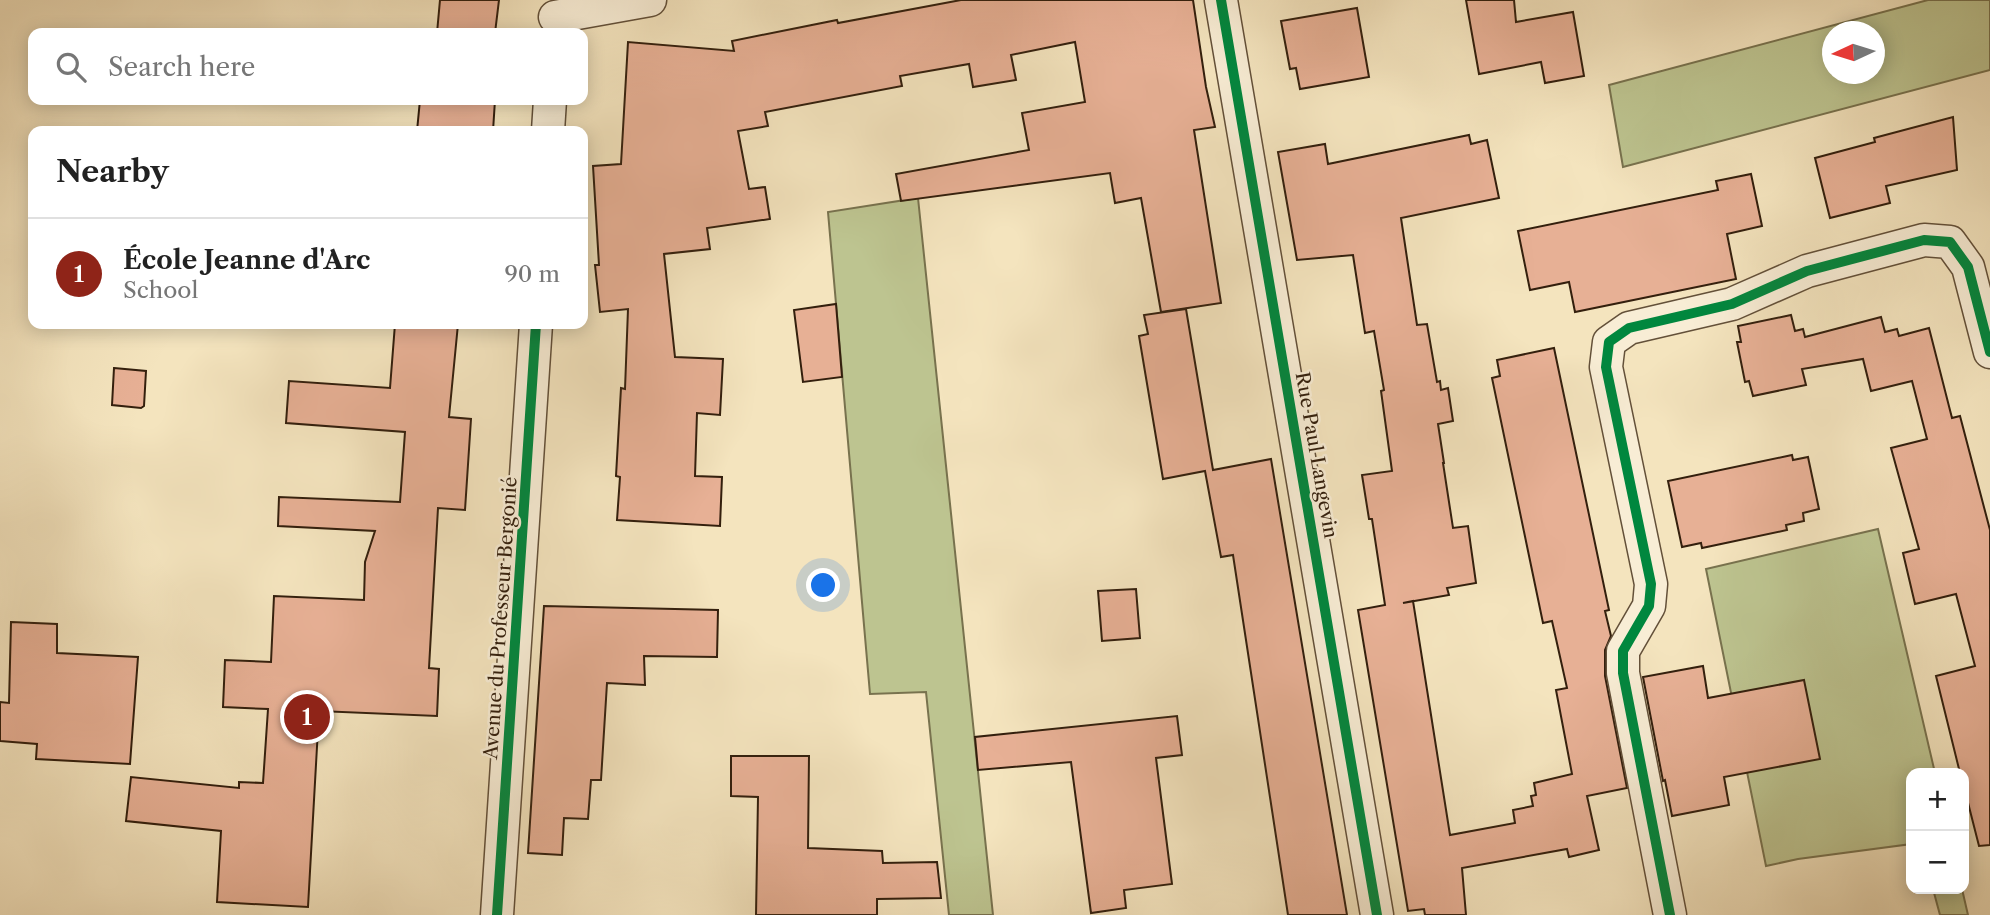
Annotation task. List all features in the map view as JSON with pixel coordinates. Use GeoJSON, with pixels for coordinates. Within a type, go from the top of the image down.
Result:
{"type":"FeatureCollection","features":[{"type":"Feature","properties":{"kind":"street"},"geometry":{"type":"LineString","coordinates":[[556,17],[650,0]]}},
{"type":"Feature","properties":{"kind":"street","name":"Rue Paul Langevin"},"geometry":{"type":"LineString","coordinates":[[1221,0],[1377,915]]}},
{"type":"Feature","properties":{"kind":"street"},"geometry":{"type":"LineString","coordinates":[[548,126],[550,105]]}},
{"type":"Feature","properties":{"kind":"street"},"geometry":{"type":"LineString","coordinates":[[1670,915],[1623,673],[1623,651],[1649,606],[1651,584],[1606,367],[1609,342],[1629,328],[1732,304],[1807,271],[1924,240],[1950,242],[1968,267],[1990,352]]}},
{"type":"Feature","properties":{"kind":"street","name":"Avenue du Professeur Bergonié"},"geometry":{"type":"LineString","coordinates":[[497,915],[536,329]]}},
{"type":"Feature","properties":{"kind":"green space"},"geometry":{"type":"Polygon","coordinates":[[[1928,0],[1990,0],[1990,70],[1623,167],[1609,85],[1822,28],[1822,84],[1885,84],[1885,21],[1849,21],[1928,0]]]}},
{"type":"Feature","properties":{"kind":"green space"},"geometry":{"type":"Polygon","coordinates":[[[918,198],[993,915],[949,915],[926,692],[870,694],[828,212],[918,198]]]}},
{"type":"Feature","properties":{"kind":"green space"},"geometry":{"type":"Polygon","coordinates":[[[1878,529],[1934,768],[1906,768],[1906,845],[1766,866],[1706,569],[1878,529]]]}},
{"type":"Feature","properties":{"kind":"green space"},"geometry":{"type":"Polygon","coordinates":[[[1934,894],[1963,894],[1968,915],[1940,915],[1934,894]]]}},
{"type":"Feature","properties":{"kind":"building"},"geometry":{"type":"Polygon","coordinates":[[[440,0],[499,0],[496,28],[437,28],[440,0]]]}},
{"type":"Feature","properties":{"kind":"building"},"geometry":{"type":"Polygon","coordinates":[[[961,0],[1193,0],[1215,127],[1194,130],[1221,303],[1161,312],[1141,198],[1115,203],[1110,173],[901,201],[896,174],[1029,150],[1022,113],[1085,102],[1075,42],[1011,55],[1016,80],[973,87],[969,64],[900,76],[902,86],[765,112],[768,126],[738,131],[749,189],[765,187],[770,219],[707,228],[710,249],[664,254],[675,357],[723,359],[720,415],[697,413],[695,476],[722,477],[720,526],[617,520],[620,477],[616,476],[621,388],[625,389],[628,309],[600,312],[595,265],[599,265],[593,166],[621,164],[628,42],[734,51],[732,41],[837,20],[838,23],[961,0]]]}},
{"type":"Feature","properties":{"kind":"building"},"geometry":{"type":"Polygon","coordinates":[[[1466,0],[1514,0],[1516,22],[1573,12],[1584,76],[1545,83],[1541,62],[1479,74],[1466,0]]]}},
{"type":"Feature","properties":{"kind":"building"},"geometry":{"type":"Polygon","coordinates":[[[1357,8],[1369,77],[1300,89],[1296,68],[1290,69],[1281,21],[1357,8]]]}},
{"type":"Feature","properties":{"kind":"building"},"geometry":{"type":"Polygon","coordinates":[[[420,105],[495,105],[493,126],[417,126],[420,105]]]}},
{"type":"Feature","properties":{"kind":"building"},"geometry":{"type":"Polygon","coordinates":[[[1953,117],[1957,170],[1886,186],[1890,203],[1830,218],[1815,158],[1875,142],[1874,138],[1953,117]]]}},
{"type":"Feature","properties":{"kind":"building"},"geometry":{"type":"Polygon","coordinates":[[[1469,135],[1471,144],[1487,140],[1499,198],[1401,218],[1417,325],[1427,324],[1437,382],[1440,381],[1441,390],[1448,388],[1453,421],[1438,424],[1443,463],[1453,528],[1468,526],[1476,583],[1447,588],[1449,595],[1413,601],[1450,835],[1515,823],[1513,810],[1533,806],[1531,796],[1536,795],[1534,783],[1572,774],[1556,690],[1567,688],[1552,621],[1543,623],[1492,378],[1500,376],[1497,360],[1554,348],[1609,610],[1605,611],[1611,636],[1605,650],[1605,676],[1627,788],[1587,796],[1599,850],[1569,857],[1567,849],[1462,868],[1466,915],[1425,915],[1424,909],[1408,911],[1358,610],[1385,605],[1372,519],[1369,519],[1362,475],[1392,471],[1381,391],[1384,390],[1374,331],[1365,333],[1353,255],[1297,260],[1278,152],[1325,144],[1328,164],[1469,135]]]}},
{"type":"Feature","properties":{"kind":"building"},"geometry":{"type":"Polygon","coordinates":[[[1751,174],[1762,226],[1727,234],[1736,279],[1575,312],[1569,282],[1530,290],[1518,231],[1718,190],[1716,181],[1751,174]]]}},
{"type":"Feature","properties":{"kind":"building"},"geometry":{"type":"Polygon","coordinates":[[[836,304],[842,377],[803,382],[794,310],[836,304]]]}},
{"type":"Feature","properties":{"kind":"building"},"geometry":{"type":"Polygon","coordinates":[[[1186,309],[1213,470],[1271,459],[1347,915],[1288,915],[1233,555],[1221,557],[1205,471],[1163,479],[1139,336],[1148,334],[1144,315],[1186,309]]]}},
{"type":"Feature","properties":{"kind":"building"},"geometry":{"type":"Polygon","coordinates":[[[1791,315],[1795,331],[1803,329],[1805,337],[1881,317],[1885,332],[1897,329],[1899,336],[1929,328],[1952,418],[1960,416],[1990,530],[1990,845],[1979,846],[1969,807],[1969,768],[1959,768],[1936,676],[1975,666],[1956,594],[1915,604],[1903,553],[1919,549],[1891,448],[1927,439],[1912,381],[1871,391],[1863,359],[1802,369],[1806,385],[1753,396],[1749,381],[1745,382],[1737,342],[1741,342],[1738,326],[1791,315]]]}},
{"type":"Feature","properties":{"kind":"building"},"geometry":{"type":"Polygon","coordinates":[[[395,329],[458,329],[449,417],[471,419],[465,510],[438,508],[429,668],[439,669],[437,716],[319,711],[308,907],[217,902],[221,831],[126,821],[131,777],[239,788],[239,782],[263,783],[268,709],[223,707],[225,660],[271,662],[274,596],[364,600],[365,562],[375,531],[278,526],[279,497],[400,502],[405,432],[286,423],[289,381],[390,388],[395,329]]]}},
{"type":"Feature","properties":{"kind":"building"},"geometry":{"type":"Polygon","coordinates":[[[114,368],[146,371],[144,406],[112,405],[114,368]]]}},
{"type":"Feature","properties":{"kind":"building"},"geometry":{"type":"Polygon","coordinates":[[[1792,455],[1793,460],[1808,457],[1819,509],[1803,513],[1804,521],[1786,525],[1787,530],[1702,548],[1701,543],[1682,547],[1668,481],[1792,455]]]}},
{"type":"Feature","properties":{"kind":"building"},"geometry":{"type":"Polygon","coordinates":[[[1136,589],[1140,638],[1102,641],[1098,591],[1136,589]]]}},
{"type":"Feature","properties":{"kind":"building"},"geometry":{"type":"Polygon","coordinates":[[[544,606],[718,610],[717,657],[644,656],[645,685],[607,683],[601,780],[591,780],[588,819],[564,818],[562,855],[528,853],[544,606]]]}},
{"type":"Feature","properties":{"kind":"building"},"geometry":{"type":"Polygon","coordinates":[[[11,622],[57,624],[57,653],[138,657],[130,764],[36,759],[37,744],[0,741],[0,702],[9,703],[11,622]]]}},
{"type":"Feature","properties":{"kind":"building"},"geometry":{"type":"Polygon","coordinates":[[[1703,666],[1708,698],[1804,680],[1820,759],[1724,777],[1729,805],[1672,816],[1643,677],[1703,666]]]}},
{"type":"Feature","properties":{"kind":"building"},"geometry":{"type":"Polygon","coordinates":[[[1177,716],[1182,755],[1156,758],[1172,884],[1124,890],[1126,908],[1091,913],[1071,762],[978,770],[975,737],[1177,716]]]}},
{"type":"Feature","properties":{"kind":"building"},"geometry":{"type":"Polygon","coordinates":[[[731,756],[809,756],[808,848],[882,851],[883,863],[937,862],[941,898],[877,899],[877,915],[756,915],[758,797],[731,796],[731,756]]]}},
{"type":"Feature","properties":{"kind":"cycle path"},"geometry":{"type":"LineString","coordinates":[[1221,0],[1377,915]]}},
{"type":"Feature","properties":{"kind":"cycle path"},"geometry":{"type":"LineString","coordinates":[[1670,915],[1623,673],[1623,651],[1649,606],[1651,584],[1606,367],[1609,342],[1629,328],[1732,304],[1807,271],[1924,240],[1950,242],[1968,267],[1990,352]]}},
{"type":"Feature","properties":{"kind":"cycle path"},"geometry":{"type":"LineString","coordinates":[[497,915],[536,329]]}},
{"type":"Feature","properties":{"kind":"place","name":"École Jeanne d'Arc"},"geometry":{"type":"Point","coordinates":[307,717]}}]}
